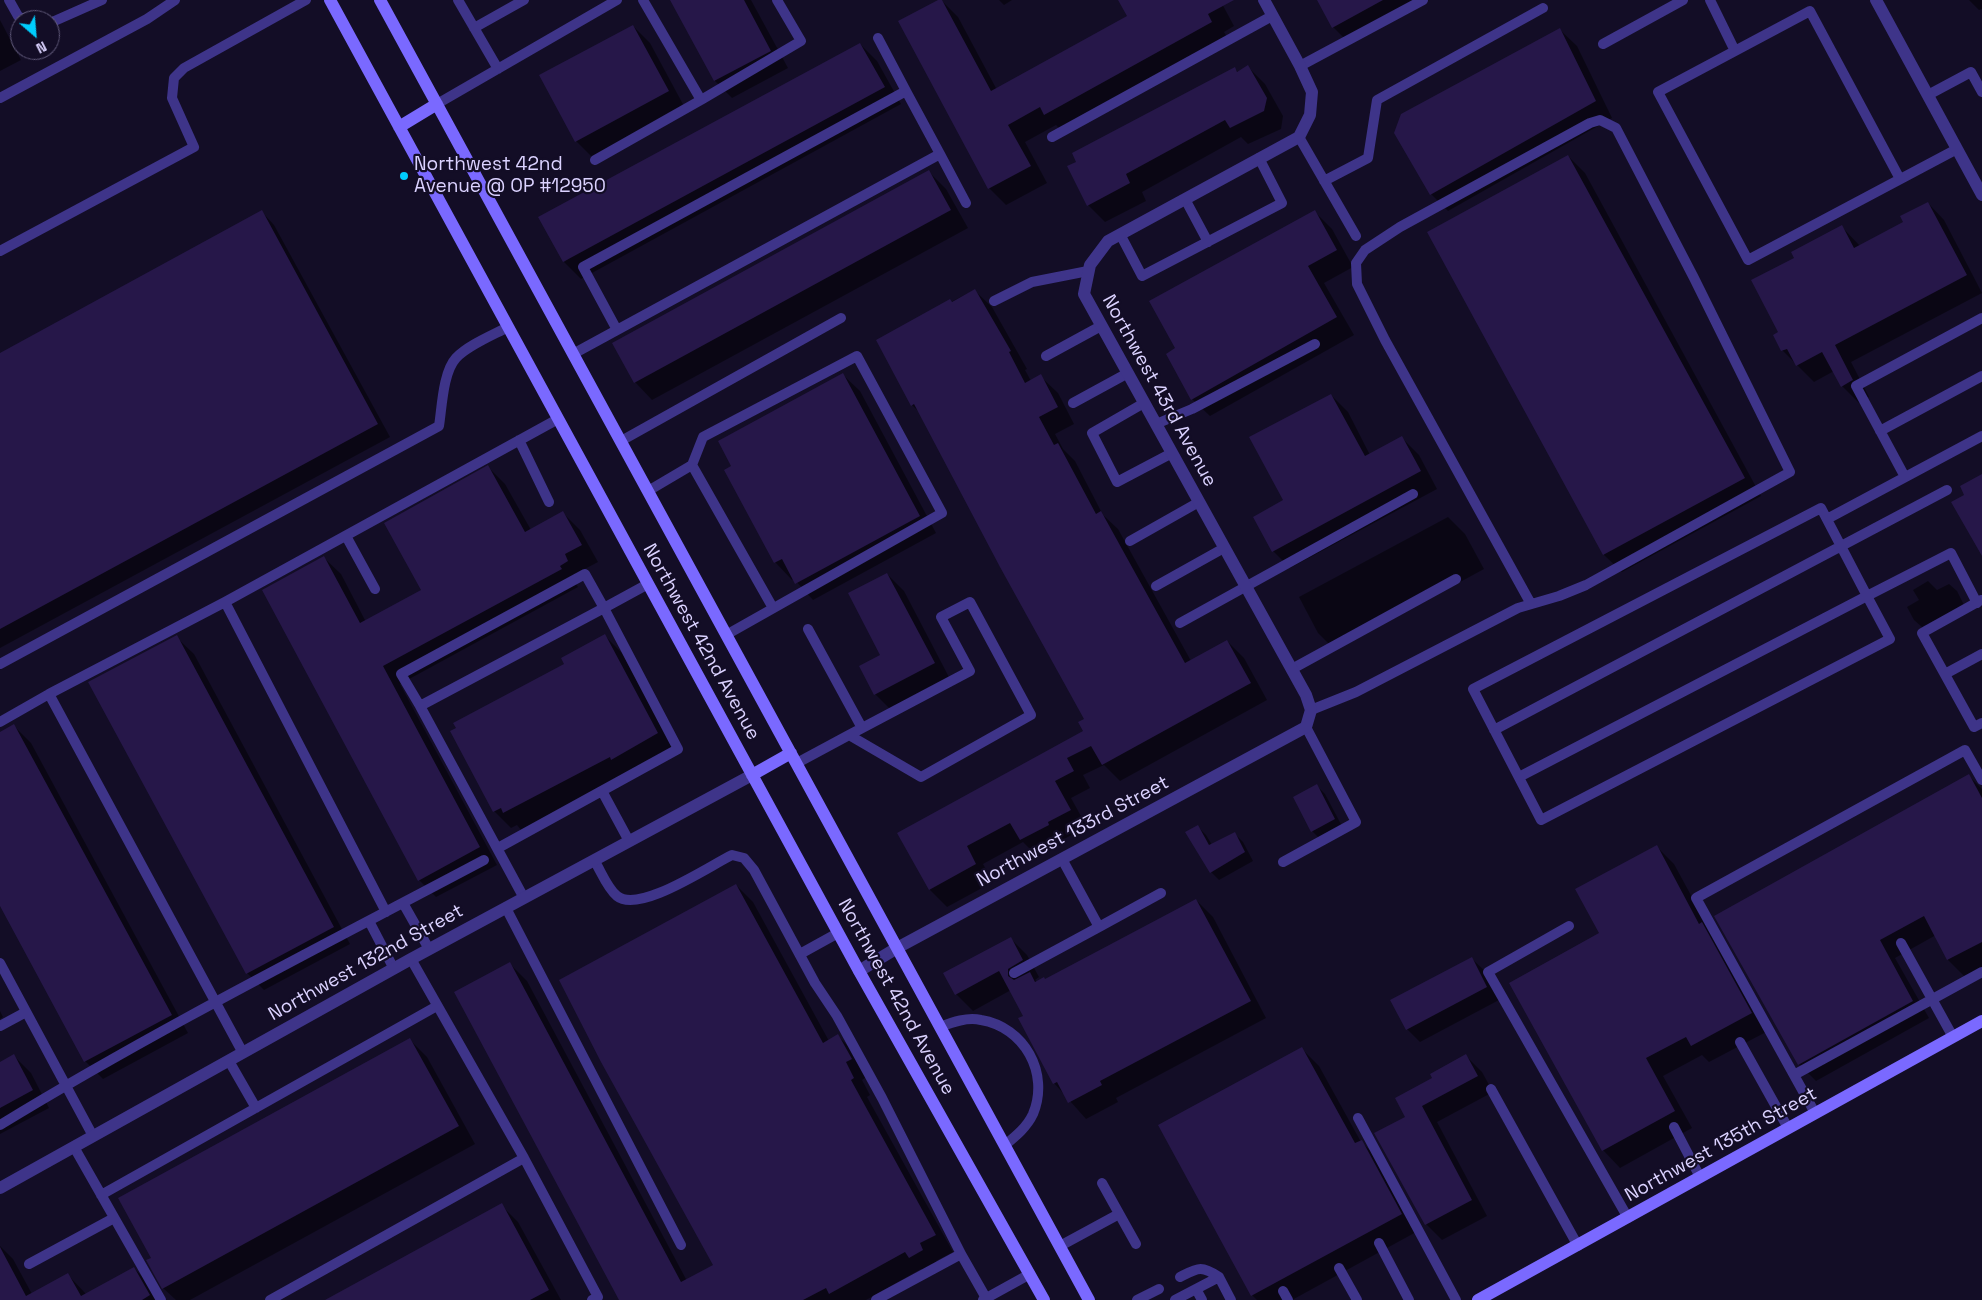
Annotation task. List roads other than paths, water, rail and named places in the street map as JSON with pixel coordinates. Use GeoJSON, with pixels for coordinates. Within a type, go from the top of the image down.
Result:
{"type":"FeatureCollection","features":[{"type":"Feature","properties":{"kind":"main road","name":"Northwest 42nd Avenue"},"geometry":{"type":"LineString","coordinates":[[330,0],[838,933],[1044,1300]]}},
{"type":"Feature","properties":{"kind":"main road","name":"Northwest 42nd Avenue"},"geometry":{"type":"LineString","coordinates":[[380,0],[1089,1300]]}},
{"type":"Feature","properties":{"kind":"main road"},"geometry":{"type":"LineString","coordinates":[[399,127],[437,104]]}},
{"type":"Feature","properties":{"kind":"main road"},"geometry":{"type":"LineString","coordinates":[[752,775],[794,758]]}},
{"type":"Feature","properties":{"kind":"main road","name":"Northwest 135th Street"},"geometry":{"type":"LineString","coordinates":[[1478,1300],[1982,1022]]}},
{"type":"Feature","properties":{"kind":"street"},"geometry":{"type":"LineString","coordinates":[[1264,0],[1312,92],[1310,115],[1299,137]]}},
{"type":"Feature","properties":{"kind":"street"},"geometry":{"type":"LineString","coordinates":[[1876,0],[1982,195]]}},
{"type":"Feature","properties":{"kind":"street","name":"Northwest 43rd Avenue"},"geometry":{"type":"LineString","coordinates":[[1299,137],[1108,241],[1090,264],[1084,294],[1292,669],[1306,695],[1311,710]]}},
{"type":"Feature","properties":{"kind":"street"},"geometry":{"type":"LineString","coordinates":[[1306,727],[1311,710]]}},
{"type":"Feature","properties":{"kind":"street","name":"Northwest 133rd Street"},"geometry":{"type":"LineString","coordinates":[[859,971],[897,948],[1306,727]]}},
{"type":"Feature","properties":{"kind":"street","name":"Northwest 132nd Street"},"geometry":{"type":"LineString","coordinates":[[0,1188],[429,949],[752,775]]}},
{"type":"Feature","properties":{"kind":"lane"},"geometry":{"type":"LineString","coordinates":[[60,19],[102,0]]}},
{"type":"Feature","properties":{"kind":"lane"},"geometry":{"type":"LineString","coordinates":[[0,98],[147,19],[173,0]]}},
{"type":"Feature","properties":{"kind":"lane"},"geometry":{"type":"LineString","coordinates":[[0,251],[194,147],[172,98],[174,78],[184,68],[306,0]]}},
{"type":"Feature","properties":{"kind":"lane"},"geometry":{"type":"LineString","coordinates":[[458,0],[498,69]]}},
{"type":"Feature","properties":{"kind":"lane"},"geometry":{"type":"LineString","coordinates":[[474,28],[524,0]]}},
{"type":"Feature","properties":{"kind":"lane"},"geometry":{"type":"LineString","coordinates":[[437,104],[617,0]]}},
{"type":"Feature","properties":{"kind":"lane"},"geometry":{"type":"LineString","coordinates":[[643,0],[701,100]]}},
{"type":"Feature","properties":{"kind":"lane"},"geometry":{"type":"LineString","coordinates":[[595,160],[801,41],[776,0]]}},
{"type":"Feature","properties":{"kind":"lane"},"geometry":{"type":"LineString","coordinates":[[1300,66],[1423,0]]}},
{"type":"Feature","properties":{"kind":"lane"},"geometry":{"type":"LineString","coordinates":[[1604,44],[1683,0]]}},
{"type":"Feature","properties":{"kind":"lane"},"geometry":{"type":"LineString","coordinates":[[1710,0],[1735,51]]}},
{"type":"Feature","properties":{"kind":"lane"},"geometry":{"type":"LineString","coordinates":[[1324,181],[1368,158],[1377,100],[1543,8]]}},
{"type":"Feature","properties":{"kind":"lane"},"geometry":{"type":"LineString","coordinates":[[1900,179],[1810,11],[1658,92],[1748,260],[1900,179],[1956,149]]}},
{"type":"Feature","properties":{"kind":"lane"},"geometry":{"type":"LineString","coordinates":[[1052,137],[1272,16]]}},
{"type":"Feature","properties":{"kind":"lane"},"geometry":{"type":"LineString","coordinates":[[878,38],[966,203]]}},
{"type":"Feature","properties":{"kind":"lane"},"geometry":{"type":"LineString","coordinates":[[1928,95],[1971,72],[1982,92]]}},
{"type":"Feature","properties":{"kind":"lane"},"geometry":{"type":"LineString","coordinates":[[617,330],[582,267],[906,90]]}},
{"type":"Feature","properties":{"kind":"lane"},"geometry":{"type":"LineString","coordinates":[[1311,710],[1356,692],[1511,612],[1586,585],[1790,472],[1694,278],[1616,128],[1600,120],[1590,123],[1400,227],[1364,250],[1356,263],[1357,284],[1385,340],[1531,604]]}},
{"type":"Feature","properties":{"kind":"lane"},"geometry":{"type":"LineString","coordinates":[[1299,137],[1356,236]]}},
{"type":"Feature","properties":{"kind":"lane"},"geometry":{"type":"LineString","coordinates":[[573,354],[940,154]]}},
{"type":"Feature","properties":{"kind":"lane"},"geometry":{"type":"LineString","coordinates":[[1120,234],[1142,276],[1282,203],[1259,158]]}},
{"type":"Feature","properties":{"kind":"lane"},"geometry":{"type":"LineString","coordinates":[[1185,199],[1208,242]]}},
{"type":"Feature","properties":{"kind":"lane"},"geometry":{"type":"LineString","coordinates":[[994,301],[1032,282],[1088,271]]}},
{"type":"Feature","properties":{"kind":"lane"},"geometry":{"type":"LineString","coordinates":[[621,441],[841,318]]}},
{"type":"Feature","properties":{"kind":"lane"},"geometry":{"type":"LineString","coordinates":[[1905,477],[1856,386],[1982,318]]}},
{"type":"Feature","properties":{"kind":"lane"},"geometry":{"type":"LineString","coordinates":[[1046,356],[1101,326]]}},
{"type":"Feature","properties":{"kind":"lane"},"geometry":{"type":"LineString","coordinates":[[0,664],[439,426],[445,386],[450,368],[456,358],[508,327]]}},
{"type":"Feature","properties":{"kind":"lane"},"geometry":{"type":"LineString","coordinates":[[1156,424],[1192,409],[1315,344]]}},
{"type":"Feature","properties":{"kind":"lane"},"geometry":{"type":"LineString","coordinates":[[648,491],[692,465],[703,437],[858,356],[942,513],[726,634]]}},
{"type":"Feature","properties":{"kind":"lane"},"geometry":{"type":"LineString","coordinates":[[1073,403],[1128,373]]}},
{"type":"Feature","properties":{"kind":"lane"},"geometry":{"type":"LineString","coordinates":[[1880,432],[1982,376]]}},
{"type":"Feature","properties":{"kind":"lane"},"geometry":{"type":"LineString","coordinates":[[1144,403],[1092,433],[1117,482],[1172,453]]}},
{"type":"Feature","properties":{"kind":"lane"},"geometry":{"type":"LineString","coordinates":[[0,722],[346,536],[558,419]]}},
{"type":"Feature","properties":{"kind":"lane"},"geometry":{"type":"LineString","coordinates":[[1827,519],[1982,436]]}},
{"type":"Feature","properties":{"kind":"lane"},"geometry":{"type":"LineString","coordinates":[[518,440],[550,502]]}},
{"type":"Feature","properties":{"kind":"lane"},"geometry":{"type":"LineString","coordinates":[[692,465],[772,608]]}},
{"type":"Feature","properties":{"kind":"lane"},"geometry":{"type":"LineString","coordinates":[[1494,730],[1947,490]]}},
{"type":"Feature","properties":{"kind":"lane"},"geometry":{"type":"LineString","coordinates":[[1180,623],[1413,494]]}},
{"type":"Feature","properties":{"kind":"lane"},"geometry":{"type":"LineString","coordinates":[[1130,541],[1199,502]]}},
{"type":"Feature","properties":{"kind":"lane"},"geometry":{"type":"LineString","coordinates":[[1821,508],[1827,519],[1890,639],[1541,820],[1473,689],[1821,508]]}},
{"type":"Feature","properties":{"kind":"lane"},"geometry":{"type":"LineString","coordinates":[[346,536],[375,589]]}},
{"type":"Feature","properties":{"kind":"lane"},"geometry":{"type":"LineString","coordinates":[[1156,586],[1224,548]]}},
{"type":"Feature","properties":{"kind":"lane"},"geometry":{"type":"LineString","coordinates":[[1519,777],[1951,553],[1980,601],[1922,633],[1974,727],[1982,723]]}},
{"type":"Feature","properties":{"kind":"lane"},"geometry":{"type":"LineString","coordinates":[[498,848],[678,749],[585,574],[401,674],[524,898]]}},
{"type":"Feature","properties":{"kind":"lane"},"geometry":{"type":"LineString","coordinates":[[1292,669],[1456,579]]}},
{"type":"Feature","properties":{"kind":"lane"},"geometry":{"type":"LineString","coordinates":[[420,706],[648,584]]}},
{"type":"Feature","properties":{"kind":"lane"},"geometry":{"type":"LineString","coordinates":[[224,602],[386,912]]}},
{"type":"Feature","properties":{"kind":"lane"},"geometry":{"type":"LineString","coordinates":[[794,758],[862,728],[970,671],[941,618],[970,602],[1031,716],[921,777],[849,734]]}},
{"type":"Feature","properties":{"kind":"lane"},"geometry":{"type":"LineString","coordinates":[[808,629],[862,728]]}},
{"type":"Feature","properties":{"kind":"lane"},"geometry":{"type":"LineString","coordinates":[[1945,674],[1982,654]]}},
{"type":"Feature","properties":{"kind":"lane"},"geometry":{"type":"LineString","coordinates":[[49,694],[243,1053]]}},
{"type":"Feature","properties":{"kind":"lane"},"geometry":{"type":"LineString","coordinates":[[1283,862],[1356,822],[1306,727]]}},
{"type":"Feature","properties":{"kind":"lane"},"geometry":{"type":"LineString","coordinates":[[1815,1113],[1696,898],[1965,750],[1982,780]]}},
{"type":"Feature","properties":{"kind":"lane"},"geometry":{"type":"LineString","coordinates":[[602,791],[629,841]]}},
{"type":"Feature","properties":{"kind":"lane"},"geometry":{"type":"LineString","coordinates":[[594,860],[617,896],[631,901],[651,897],[732,855],[744,858],[754,870],[882,1098],[984,1299],[1030,1274]]}},
{"type":"Feature","properties":{"kind":"lane"},"geometry":{"type":"LineString","coordinates":[[1062,859],[1099,927]]}},
{"type":"Feature","properties":{"kind":"lane"},"geometry":{"type":"LineString","coordinates":[[0,1125],[66,1085],[215,1002],[484,860]]}},
{"type":"Feature","properties":{"kind":"lane"},"geometry":{"type":"LineString","coordinates":[[1014,973],[1162,893]]}},
{"type":"Feature","properties":{"kind":"lane"},"geometry":{"type":"LineString","coordinates":[[403,903],[429,949]]}},
{"type":"Feature","properties":{"kind":"lane"},"geometry":{"type":"LineString","coordinates":[[506,908],[681,1246]]}},
{"type":"Feature","properties":{"kind":"lane"},"geometry":{"type":"LineString","coordinates":[[369,921],[394,969]]}},
{"type":"Feature","properties":{"kind":"lane"},"geometry":{"type":"LineString","coordinates":[[1569,926],[1488,972],[1628,1218]]}},
{"type":"Feature","properties":{"kind":"lane"},"geometry":{"type":"LineString","coordinates":[[800,954],[838,933]]}},
{"type":"Feature","properties":{"kind":"lane"},"geometry":{"type":"LineString","coordinates":[[1901,943],[1953,1037]]}},
{"type":"Feature","properties":{"kind":"lane"},"geometry":{"type":"LineString","coordinates":[[411,959],[524,1158],[598,1297],[592,1300]]}},
{"type":"Feature","properties":{"kind":"lane"},"geometry":{"type":"LineString","coordinates":[[0,963],[93,1136]]}},
{"type":"Feature","properties":{"kind":"lane"},"geometry":{"type":"LineString","coordinates":[[1794,1075],[1982,972]]}},
{"type":"Feature","properties":{"kind":"lane"},"geometry":{"type":"LineString","coordinates":[[101,1195],[437,1006]]}},
{"type":"Feature","properties":{"kind":"lane"},"geometry":{"type":"LineString","coordinates":[[0,1026],[26,1012]]}},
{"type":"Feature","properties":{"kind":"lane"},"geometry":{"type":"LineString","coordinates":[[940,1027],[960,1020],[980,1019],[1000,1026],[1018,1037],[1030,1054],[1038,1074],[1038,1094],[1029,1120],[1021,1132],[1005,1145]]}},
{"type":"Feature","properties":{"kind":"lane"},"geometry":{"type":"LineString","coordinates":[[1740,1042],[1788,1128]]}},
{"type":"Feature","properties":{"kind":"lane"},"geometry":{"type":"LineString","coordinates":[[229,1061],[256,1108]]}},
{"type":"Feature","properties":{"kind":"lane"},"geometry":{"type":"LineString","coordinates":[[1491,1089],[1578,1246]]}},
{"type":"Feature","properties":{"kind":"lane"},"geometry":{"type":"LineString","coordinates":[[1358,1118],[1456,1300]]}},
{"type":"Feature","properties":{"kind":"lane"},"geometry":{"type":"LineString","coordinates":[[1674,1126],[1700,1177]]}},
{"type":"Feature","properties":{"kind":"lane"},"geometry":{"type":"LineString","coordinates":[[74,1147],[161,1300]]}},
{"type":"Feature","properties":{"kind":"lane"},"geometry":{"type":"LineString","coordinates":[[270,1300],[524,1158]]}},
{"type":"Feature","properties":{"kind":"lane"},"geometry":{"type":"LineString","coordinates":[[1102,1183],[1136,1244]]}},
{"type":"Feature","properties":{"kind":"lane"},"geometry":{"type":"LineString","coordinates":[[1060,1246],[1119,1214]]}},
{"type":"Feature","properties":{"kind":"lane"},"geometry":{"type":"LineString","coordinates":[[29,1264],[114,1218]]}},
{"type":"Feature","properties":{"kind":"lane"},"geometry":{"type":"LineString","coordinates":[[1379,1243],[1409,1300]]}},
{"type":"Feature","properties":{"kind":"lane"},"geometry":{"type":"LineString","coordinates":[[876,1300],[962,1254]]}},
{"type":"Feature","properties":{"kind":"lane"},"geometry":{"type":"LineString","coordinates":[[1180,1277],[1195,1269],[1206,1268],[1219,1276],[1231,1300]]}},
{"type":"Feature","properties":{"kind":"lane"},"geometry":{"type":"LineString","coordinates":[[1339,1268],[1357,1300]]}},
{"type":"Feature","properties":{"kind":"lane"},"geometry":{"type":"LineString","coordinates":[[1175,1300],[1219,1276]]}},
{"type":"Feature","properties":{"kind":"lane"},"geometry":{"type":"LineString","coordinates":[[1137,1300],[1159,1288]]}},
{"type":"Feature","properties":{"kind":"lane"},"geometry":{"type":"LineString","coordinates":[[1196,1289],[1202,1300]]}},
{"type":"Feature","properties":{"kind":"place","name":"Northwest 42nd Avenue @ OP #12950"},"geometry":{"type":"Point","coordinates":[404,176]}}]}
